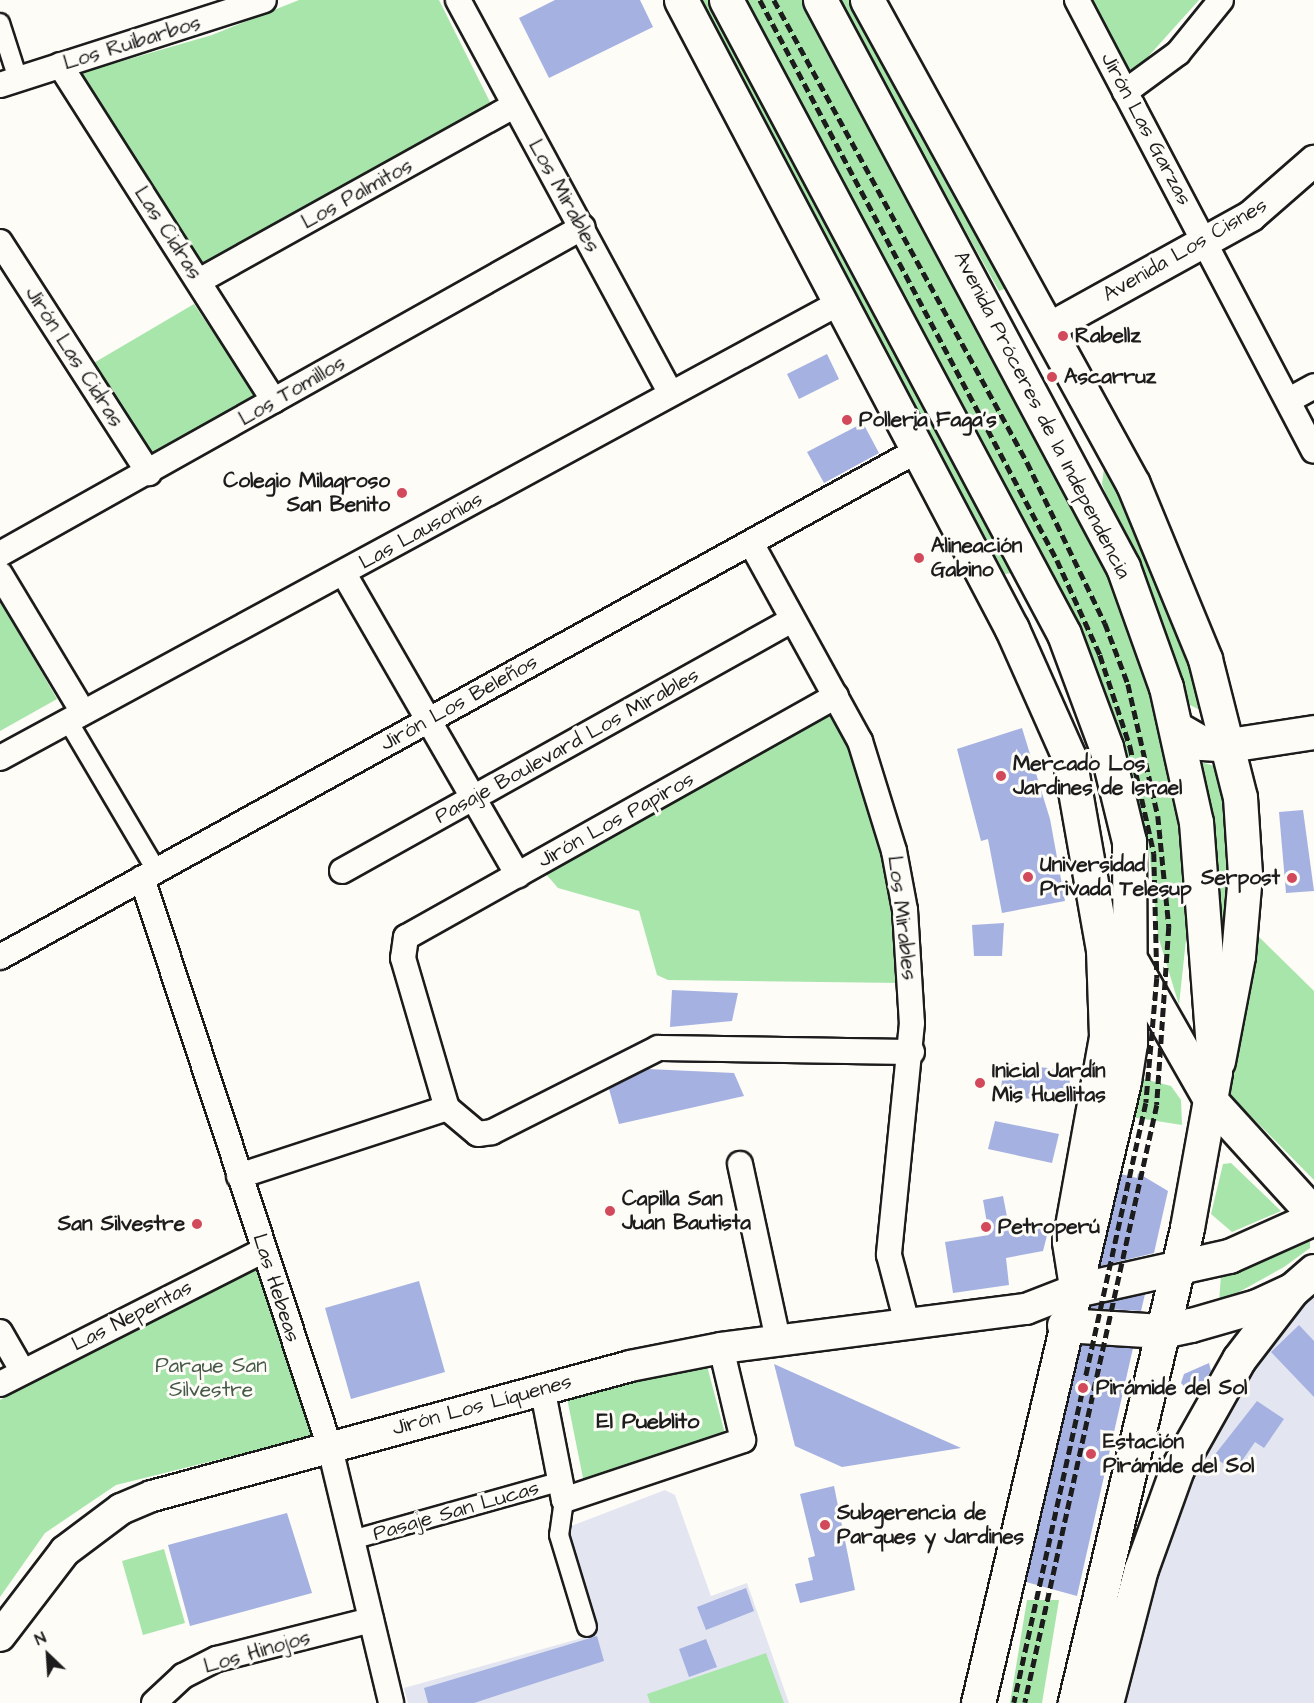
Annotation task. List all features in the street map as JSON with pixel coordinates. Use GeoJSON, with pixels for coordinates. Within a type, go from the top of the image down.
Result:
{"type":"FeatureCollection","features":[{"type":"Feature","properties":{"kind":"main road"},"geometry":{"type":"LineString","coordinates":[[681,0],[1012,629],[1093,819],[1131,959],[1213,1086],[1314,1216],[1256,1247],[1176,1271],[1073,1285]]}},
{"type":"Feature","properties":{"kind":"main road"},"geometry":{"type":"LineString","coordinates":[[726,0],[1064,634],[1106,747],[1127,830],[1131,959],[1124,1081],[1073,1285],[978,1703]]}},
{"type":"Feature","properties":{"kind":"main road","name":"Avenida Próceres de la Independencia"},"geometry":{"type":"LineString","coordinates":[[820,0],[1104,525],[1150,639],[1176,728],[1201,859],[1213,1086]]}},
{"type":"Feature","properties":{"kind":"main road","name":"Avenida Próceres de la Independencia"},"geometry":{"type":"LineString","coordinates":[[867,0],[1049,328],[1159,541],[1198,640],[1229,745],[1240,796],[1245,874],[1238,956],[1176,1271],[1075,1703]]}},
{"type":"Feature","properties":{"kind":"main road"},"geometry":{"type":"LineString","coordinates":[[1176,728],[1202,742],[1229,745],[1307,731]]}},
{"type":"Feature","properties":{"kind":"main road"},"geometry":{"type":"LineString","coordinates":[[1068,757],[1103,950],[1106,1037],[1102,1084],[1069,1242],[1073,1285]]}},
{"type":"Feature","properties":{"kind":"main road"},"geometry":{"type":"LineString","coordinates":[[1064,1325],[1162,1331],[1236,1312],[1303,1280]]}},
{"type":"Feature","properties":{"kind":"main road"},"geometry":{"type":"LineString","coordinates":[[1106,1703],[1149,1540],[1177,1469],[1239,1359],[1303,1280]]}},
{"type":"Feature","properties":{"kind":"street","name":"Los Ruibarbos"},"geometry":{"type":"LineString","coordinates":[[9,82],[264,0]]}},
{"type":"Feature","properties":{"kind":"street","name":"Los Mirables"},"geometry":{"type":"LineString","coordinates":[[458,0],[514,106],[583,227],[670,392]]}},
{"type":"Feature","properties":{"kind":"street","name":"Jirón Las Garzas"},"geometry":{"type":"LineString","coordinates":[[1077,0],[1291,399],[1314,451]]}},
{"type":"Feature","properties":{"kind":"street"},"geometry":{"type":"LineString","coordinates":[[1125,92],[1178,53],[1221,0]]}},
{"type":"Feature","properties":{"kind":"street"},"geometry":{"type":"LineString","coordinates":[[0,23],[9,82]]}},
{"type":"Feature","properties":{"kind":"street","name":"Las Cidras"},"geometry":{"type":"LineString","coordinates":[[60,65],[273,401]]}},
{"type":"Feature","properties":{"kind":"street","name":"Los Palmitos"},"geometry":{"type":"LineString","coordinates":[[199,281],[514,106]]}},
{"type":"Feature","properties":{"kind":"street","name":"Avenida Los Cisnes"},"geometry":{"type":"LineString","coordinates":[[1049,328],[1251,216],[1314,161]]}},
{"type":"Feature","properties":{"kind":"street","name":"Los Tomillos"},"geometry":{"type":"LineString","coordinates":[[0,554],[149,473],[583,227]]}},
{"type":"Feature","properties":{"kind":"street","name":"Jirón Las Cidras"},"geometry":{"type":"LineString","coordinates":[[0,242],[149,473]]}},
{"type":"Feature","properties":{"kind":"street","name":"Las Lausonias"},"geometry":{"type":"LineString","coordinates":[[0,758],[344,574],[670,392],[841,302]]}},
{"type":"Feature","properties":{"kind":"street"},"geometry":{"type":"LineString","coordinates":[[1291,399],[1314,386]]}},
{"type":"Feature","properties":{"kind":"street","name":"Jirón Los Beleños"},"geometry":{"type":"LineString","coordinates":[[0,957],[918,450]]}},
{"type":"Feature","properties":{"kind":"street","name":"Los Mirables"},"geometry":{"type":"LineString","coordinates":[[751,543],[860,741],[894,851],[910,962],[912,1052],[890,1215],[889,1255],[907,1323]]}},
{"type":"Feature","properties":{"kind":"street"},"geometry":{"type":"LineString","coordinates":[[0,574],[75,716],[149,874]]}},
{"type":"Feature","properties":{"kind":"street"},"geometry":{"type":"LineString","coordinates":[[344,574],[518,875]]}},
{"type":"Feature","properties":{"kind":"street","name":"Pasaje Boulevard Los Mirables"},"geometry":{"type":"LineString","coordinates":[[342,871],[473,800],[792,620]]}},
{"type":"Feature","properties":{"kind":"street","name":"Jirón Los Papiros"},"geometry":{"type":"LineString","coordinates":[[447,1108],[401,947],[406,937],[836,696]]}},
{"type":"Feature","properties":{"kind":"street","name":"Las Hebeas"},"geometry":{"type":"LineString","coordinates":[[149,874],[239,1176],[330,1448],[391,1703]]}},
{"type":"Feature","properties":{"kind":"street"},"geometry":{"type":"LineString","coordinates":[[239,1176],[447,1108],[464,1127],[478,1134],[492,1132],[658,1048],[912,1052]]}},
{"type":"Feature","properties":{"kind":"street"},"geometry":{"type":"LineString","coordinates":[[740,1164],[778,1340]]}},
{"type":"Feature","properties":{"kind":"street","name":"Las Nepentas"},"geometry":{"type":"LineString","coordinates":[[0,1384],[264,1250]]}},
{"type":"Feature","properties":{"kind":"street","name":"Jirón Los Líquenes"},"geometry":{"type":"LineString","coordinates":[[0,1636],[65,1551],[121,1509],[542,1387],[721,1348],[907,1323],[1026,1310],[1073,1285]]}},
{"type":"Feature","properties":{"kind":"street"},"geometry":{"type":"LineString","coordinates":[[1026,1310],[1033,1317],[1064,1325]]}},
{"type":"Feature","properties":{"kind":"street"},"geometry":{"type":"LineString","coordinates":[[0,1332],[23,1372]]}},
{"type":"Feature","properties":{"kind":"street","name":"Pasaje San Lucas"},"geometry":{"type":"LineString","coordinates":[[352,1540],[562,1491],[743,1440],[721,1348]]}},
{"type":"Feature","properties":{"kind":"street"},"geometry":{"type":"LineString","coordinates":[[542,1387],[562,1491],[559,1535],[587,1627]]}},
{"type":"Feature","properties":{"kind":"street","name":"Los Hinojos"},"geometry":{"type":"LineString","coordinates":[[154,1703],[183,1676],[217,1659],[371,1620]]}},
{"type":"Feature","properties":{"kind":"shaded area"},"geometry":{"type":"Polygon","coordinates":[[[1314,1263],[1314,1703],[1126,1703],[1150,1589],[1200,1447],[1314,1263]]]}},
{"type":"Feature","properties":{"kind":"shaded area"},"geometry":{"type":"Polygon","coordinates":[[[665,1490],[675,1495],[711,1596],[747,1583],[789,1703],[408,1703],[404,1688],[596,1634],[566,1528],[665,1490]]]}},
{"type":"Feature","properties":{"kind":"green space"},"geometry":{"type":"Polygon","coordinates":[[[299,0],[439,0],[491,104],[204,265],[81,73],[212,35],[299,0]]]}},
{"type":"Feature","properties":{"kind":"green space"},"geometry":{"type":"Polygon","coordinates":[[[694,0],[710,0],[1022,572],[1005,574],[694,0]]]}},
{"type":"Feature","properties":{"kind":"green space"},"geometry":{"type":"Polygon","coordinates":[[[739,0],[808,0],[1093,530],[1145,667],[1176,806],[1187,930],[1179,1005],[1158,936],[1148,840],[1120,735],[1083,634],[739,0]]]}},
{"type":"Feature","properties":{"kind":"green space"},"geometry":{"type":"Polygon","coordinates":[[[837,0],[858,0],[1109,459],[1189,642],[1202,711],[1190,705],[1102,484],[1104,468],[1031,325],[1009,287],[999,291],[837,0]]]}},
{"type":"Feature","properties":{"kind":"green space"},"geometry":{"type":"Polygon","coordinates":[[[1091,0],[1199,0],[1137,69],[1128,70],[1091,0]]]}},
{"type":"Feature","properties":{"kind":"green space"},"geometry":{"type":"Polygon","coordinates":[[[194,304],[258,399],[153,460],[92,364],[194,304]]]}},
{"type":"Feature","properties":{"kind":"green space"},"geometry":{"type":"Polygon","coordinates":[[[0,600],[57,699],[0,731],[0,600]]]}},
{"type":"Feature","properties":{"kind":"green space"},"geometry":{"type":"Polygon","coordinates":[[[835,712],[875,809],[902,983],[668,980],[657,975],[639,911],[558,888],[545,873],[835,712]]]}},
{"type":"Feature","properties":{"kind":"green space"},"geometry":{"type":"Polygon","coordinates":[[[1197,761],[1222,768],[1230,882],[1224,973],[1197,761]]]}},
{"type":"Feature","properties":{"kind":"green space"},"geometry":{"type":"Polygon","coordinates":[[[1253,931],[1314,991],[1314,1180],[1227,1092],[1253,931]]]}},
{"type":"Feature","properties":{"kind":"green space"},"geometry":{"type":"Polygon","coordinates":[[[1144,1079],[1171,1086],[1181,1100],[1182,1125],[1125,1116],[1144,1079]]]}},
{"type":"Feature","properties":{"kind":"green space"},"geometry":{"type":"Polygon","coordinates":[[[1231,1163],[1281,1211],[1232,1232],[1211,1214],[1223,1164],[1231,1163]]]}},
{"type":"Feature","properties":{"kind":"green space"},"geometry":{"type":"Polygon","coordinates":[[[1310,1237],[1310,1248],[1284,1267],[1219,1303],[1221,1275],[1310,1237]]]}},
{"type":"Feature","properties":{"kind":"green space","name":"Parque San Silvestre"},"geometry":{"type":"Polygon","coordinates":[[[252,1268],[259,1269],[314,1431],[306,1438],[116,1485],[45,1533],[0,1597],[0,1400],[252,1268]]]}},
{"type":"Feature","properties":{"kind":"green space"},"geometry":{"type":"Polygon","coordinates":[[[706,1362],[725,1434],[584,1483],[566,1393],[706,1362]]]}},
{"type":"Feature","properties":{"kind":"green space"},"geometry":{"type":"Polygon","coordinates":[[[164,1549],[185,1623],[143,1635],[122,1561],[164,1549]]]}},
{"type":"Feature","properties":{"kind":"green space"},"geometry":{"type":"Polygon","coordinates":[[[1027,1600],[1059,1600],[1042,1703],[1010,1703],[1027,1600]]]}},
{"type":"Feature","properties":{"kind":"green space"},"geometry":{"type":"Polygon","coordinates":[[[766,1653],[784,1703],[650,1703],[647,1694],[766,1653]]]}},
{"type":"Feature","properties":{"kind":"building"},"geometry":{"type":"Polygon","coordinates":[[[555,0],[640,0],[653,27],[549,78],[519,18],[555,0]]]}},
{"type":"Feature","properties":{"kind":"building"},"geometry":{"type":"Polygon","coordinates":[[[827,354],[839,379],[799,399],[787,374],[827,354]]]}},
{"type":"Feature","properties":{"kind":"building"},"geometry":{"type":"Polygon","coordinates":[[[863,423],[879,453],[824,483],[807,452],[863,423]]]}},
{"type":"Feature","properties":{"kind":"building"},"geometry":{"type":"Polygon","coordinates":[[[1022,728],[1050,819],[1065,901],[1002,913],[988,839],[981,841],[957,749],[1022,728]]]}},
{"type":"Feature","properties":{"kind":"building"},"geometry":{"type":"Polygon","coordinates":[[[1303,810],[1314,891],[1286,893],[1279,812],[1303,810]]]}},
{"type":"Feature","properties":{"kind":"building"},"geometry":{"type":"Polygon","coordinates":[[[1004,923],[1002,956],[974,956],[972,925],[1004,923]]]}},
{"type":"Feature","properties":{"kind":"building"},"geometry":{"type":"Polygon","coordinates":[[[672,990],[738,993],[732,1021],[670,1027],[672,990]]]}},
{"type":"Feature","properties":{"kind":"building"},"geometry":{"type":"Polygon","coordinates":[[[1004,1064],[1070,1070],[1069,1102],[1000,1096],[1004,1064]]]}},
{"type":"Feature","properties":{"kind":"building"},"geometry":{"type":"Polygon","coordinates":[[[648,1069],[734,1073],[744,1096],[619,1124],[609,1089],[648,1069]]]}},
{"type":"Feature","properties":{"kind":"building"},"geometry":{"type":"Polygon","coordinates":[[[995,1121],[1059,1134],[1052,1163],[988,1149],[995,1121]]]}},
{"type":"Feature","properties":{"kind":"building"},"geometry":{"type":"Polygon","coordinates":[[[1138,1173],[1168,1191],[1154,1253],[1100,1266],[1121,1174],[1137,1178],[1138,1173]]]}},
{"type":"Feature","properties":{"kind":"building"},"geometry":{"type":"Polygon","coordinates":[[[1003,1196],[1010,1232],[1050,1224],[1043,1251],[1006,1258],[1009,1285],[953,1293],[945,1242],[989,1235],[983,1200],[1003,1196]]]}},
{"type":"Feature","properties":{"kind":"building"},"geometry":{"type":"Polygon","coordinates":[[[419,1281],[445,1372],[351,1399],[325,1308],[419,1281]]]}},
{"type":"Feature","properties":{"kind":"building"},"geometry":{"type":"Polygon","coordinates":[[[1145,1294],[1141,1311],[1090,1308],[1090,1306],[1145,1294]]]}},
{"type":"Feature","properties":{"kind":"building"},"geometry":{"type":"Polygon","coordinates":[[[1299,1325],[1314,1341],[1314,1397],[1271,1352],[1299,1325]]]}},
{"type":"Feature","properties":{"kind":"building"},"geometry":{"type":"Polygon","coordinates":[[[1081,1345],[1133,1348],[1077,1596],[1026,1582],[1081,1345]]]}},
{"type":"Feature","properties":{"kind":"building"},"geometry":{"type":"Polygon","coordinates":[[[1209,1363],[1211,1371],[1193,1396],[1181,1383],[1184,1374],[1209,1363]]]}},
{"type":"Feature","properties":{"kind":"building"},"geometry":{"type":"Polygon","coordinates":[[[774,1364],[961,1448],[842,1467],[795,1446],[774,1364]]]}},
{"type":"Feature","properties":{"kind":"building"},"geometry":{"type":"Polygon","coordinates":[[[1257,1401],[1284,1419],[1264,1448],[1255,1442],[1235,1471],[1213,1457],[1257,1401]]]}},
{"type":"Feature","properties":{"kind":"building","name":"Subgerencia de Parques y Jardines"},"geometry":{"type":"Polygon","coordinates":[[[834,1486],[855,1590],[800,1603],[795,1584],[813,1580],[808,1558],[815,1556],[800,1494],[834,1486]]]}},
{"type":"Feature","properties":{"kind":"building"},"geometry":{"type":"Polygon","coordinates":[[[287,1513],[312,1593],[190,1626],[168,1545],[287,1513]]]}},
{"type":"Feature","properties":{"kind":"building"},"geometry":{"type":"Polygon","coordinates":[[[746,1588],[754,1611],[706,1630],[697,1607],[746,1588]]]}},
{"type":"Feature","properties":{"kind":"building"},"geometry":{"type":"Polygon","coordinates":[[[597,1636],[604,1661],[474,1703],[428,1703],[424,1688],[597,1636]]]}},
{"type":"Feature","properties":{"kind":"building"},"geometry":{"type":"Polygon","coordinates":[[[706,1639],[717,1667],[689,1677],[679,1649],[706,1639]]]}},
{"type":"Feature","properties":{"kind":"railway"},"geometry":{"type":"LineString","coordinates":[[760,0],[1057,560],[1100,655],[1130,746],[1154,853],[1157,978],[1146,1103],[1014,1703]]}},
{"type":"Feature","properties":{"kind":"railway"},"geometry":{"type":"LineString","coordinates":[[774,0],[1027,462],[1105,623],[1128,684],[1158,816],[1169,927],[1157,1105],[1025,1703]]}},
{"type":"Feature","properties":{"kind":"place","name":"Rabellz"},"geometry":{"type":"Point","coordinates":[1063,336]}},
{"type":"Feature","properties":{"kind":"place","name":"Ascarruz"},"geometry":{"type":"Point","coordinates":[1052,377]}},
{"type":"Feature","properties":{"kind":"place","name":"Pollerįa Faga's"},"geometry":{"type":"Point","coordinates":[847,420]}},
{"type":"Feature","properties":{"kind":"place","name":"Colegio Milagroso San Benito"},"geometry":{"type":"Point","coordinates":[402,493]}},
{"type":"Feature","properties":{"kind":"place","name":"Alineación Gabino"},"geometry":{"type":"Point","coordinates":[919,558]}},
{"type":"Feature","properties":{"kind":"place","name":"Mercado Los Jardines de Israel"},"geometry":{"type":"Point","coordinates":[1001,776]}},
{"type":"Feature","properties":{"kind":"place","name":"Universidad Privada Telesup"},"geometry":{"type":"Point","coordinates":[1028,877]}},
{"type":"Feature","properties":{"kind":"place","name":"Serpost"},"geometry":{"type":"Point","coordinates":[1292,878]}},
{"type":"Feature","properties":{"kind":"place","name":"Inicial Jardín Mis Huellitas"},"geometry":{"type":"Point","coordinates":[980,1083]}},
{"type":"Feature","properties":{"kind":"place","name":"Capilla San Juan Bautista"},"geometry":{"type":"Point","coordinates":[610,1211]}},
{"type":"Feature","properties":{"kind":"place","name":"San Silvestre"},"geometry":{"type":"Point","coordinates":[197,1224]}},
{"type":"Feature","properties":{"kind":"place","name":"Petroperú"},"geometry":{"type":"Point","coordinates":[986,1227]}},
{"type":"Feature","properties":{"kind":"place","name":"Pirámide del Sol"},"geometry":{"type":"Point","coordinates":[1083,1388]}},
{"type":"Feature","properties":{"kind":"place","name":"Estación Pirámide del Sol"},"geometry":{"type":"Point","coordinates":[1091,1454]}},
{"type":"Feature","properties":{"kind":"place","name":"Subgerencia de Parques y Jardines"},"geometry":{"type":"Point","coordinates":[825,1525]}},
{"type":"Feature","properties":{"kind":"district","name":"El Pueblito"},"geometry":{"type":"Point","coordinates":[648,1422]}}]}
